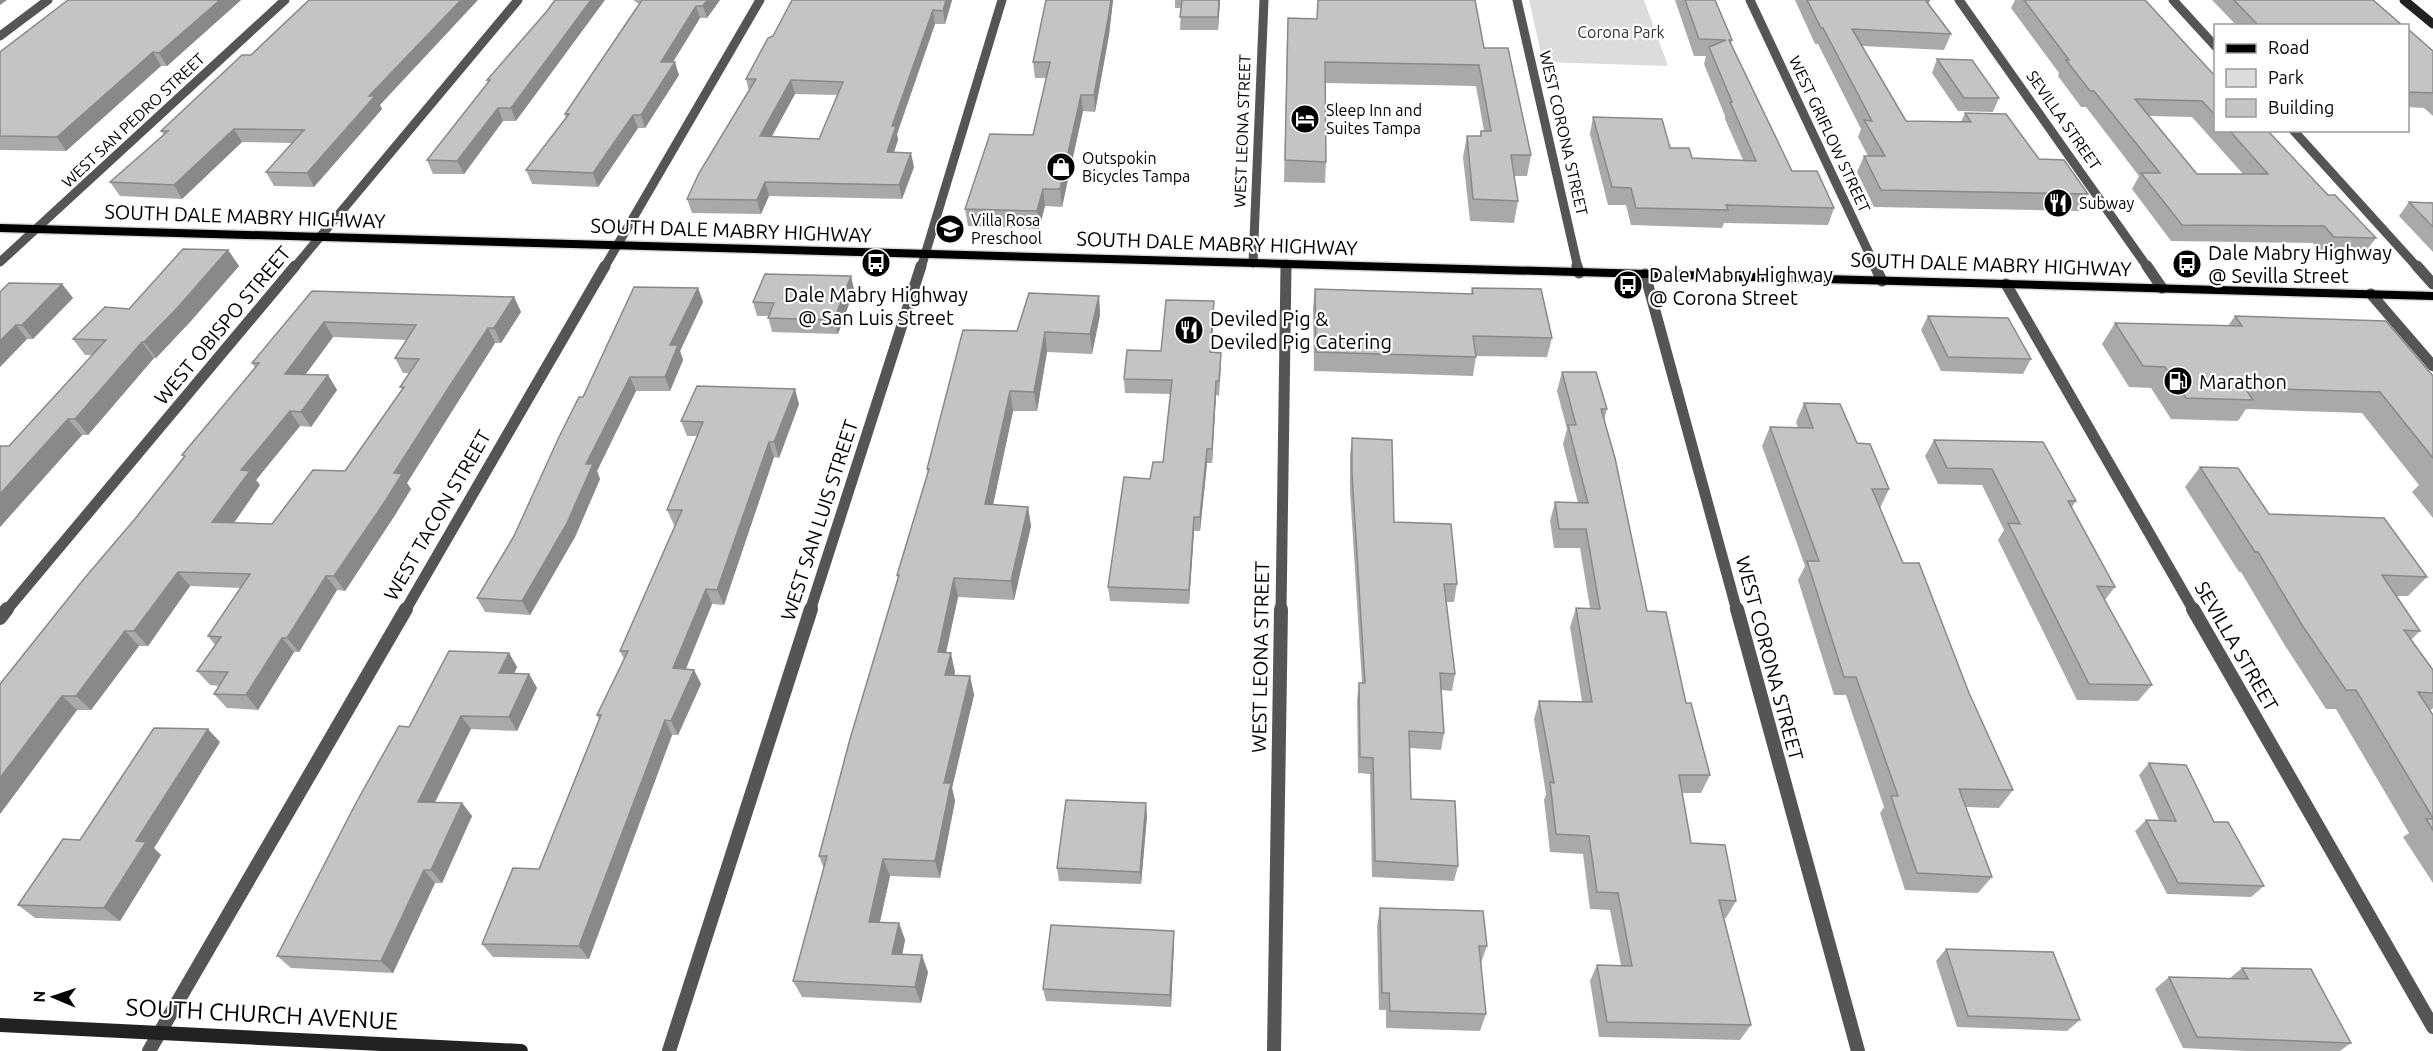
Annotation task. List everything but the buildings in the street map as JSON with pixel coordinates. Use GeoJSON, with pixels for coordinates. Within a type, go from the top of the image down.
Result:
{"type":"FeatureCollection","features":[{"type":"Feature","properties":{"kind":"main road","name":"SOUTH DALE MABRY HIGHWAY"},"geometry":{"type":"LineString","coordinates":[[0,228],[2433,296]]}},
{"type":"Feature","properties":{"kind":"street"},"geometry":{"type":"LineString","coordinates":[[0,36],[48,0]]}},
{"type":"Feature","properties":{"kind":"street","name":"WEST SAN PEDRO STREET"},"geometry":{"type":"LineString","coordinates":[[0,262],[285,0]]}},
{"type":"Feature","properties":{"kind":"street","name":"WEST OBISPO STREET"},"geometry":{"type":"LineString","coordinates":[[0,618],[518,0]]}},
{"type":"Feature","properties":{"kind":"street","name":"WEST TACON STREET"},"geometry":{"type":"LineString","coordinates":[[149,1051],[760,0]]}},
{"type":"Feature","properties":{"kind":"street","name":"WEST SAN LUIS STREET"},"geometry":{"type":"LineString","coordinates":[[669,1051],[925,254],[1002,0]]}},
{"type":"Feature","properties":{"kind":"street","name":"WEST LEONA STREET"},"geometry":{"type":"LineString","coordinates":[[1253,263],[1264,0]]}},
{"type":"Feature","properties":{"kind":"street","name":"WEST CORONA STREET"},"geometry":{"type":"LineString","coordinates":[[1517,0],[1579,273]]}},
{"type":"Feature","properties":{"kind":"street","name":"WEST GRIFLOW STREET"},"geometry":{"type":"LineString","coordinates":[[1750,0],[1882,281]]}},
{"type":"Feature","properties":{"kind":"street","name":"SEVILLA STREET"},"geometry":{"type":"LineString","coordinates":[[1959,0],[2162,288]]}},
{"type":"Feature","properties":{"kind":"street"},"geometry":{"type":"LineString","coordinates":[[2172,0],[2214,44]]}},
{"type":"Feature","properties":{"kind":"street"},"geometry":{"type":"LineString","coordinates":[[2404,0],[2433,24]]}},
{"type":"Feature","properties":{"kind":"street"},"geometry":{"type":"LineString","coordinates":[[2295,132],[2433,284]]}},
{"type":"Feature","properties":{"kind":"street","name":"WEST LEONA STREET"},"geometry":{"type":"LineString","coordinates":[[1274,1051],[1286,264]]}},
{"type":"Feature","properties":{"kind":"street","name":"WEST CORONA STREET"},"geometry":{"type":"LineString","coordinates":[[1645,274],[1858,1051]]}},
{"type":"Feature","properties":{"kind":"street","name":"SEVILLA STREET"},"geometry":{"type":"LineString","coordinates":[[2006,284],[2433,1028]]}},
{"type":"Feature","properties":{"kind":"street"},"geometry":{"type":"LineString","coordinates":[[2371,294],[2433,366]]}},
{"type":"Feature","properties":{"kind":"street","name":"SOUTH CHURCH AVENUE"},"geometry":{"type":"LineString","coordinates":[[0,1025],[521,1051]]}},
{"type":"Feature","properties":{"kind":"green space","name":"Corona Park"},"geometry":{"type":"Polygon","coordinates":[[[1529,0],[1644,0],[1668,66],[1543,62],[1529,0]]]}},
{"type":"Feature","properties":{"kind":"place","name":"Sleep Inn and Suites Tampa"},"geometry":{"type":"Point","coordinates":[1305,119]}},
{"type":"Feature","properties":{"kind":"place","name":"Outspokin Bicycles Tampa"},"geometry":{"type":"Point","coordinates":[1061,167]}},
{"type":"Feature","properties":{"kind":"place","name":"Subway"},"geometry":{"type":"Point","coordinates":[2058,203]}},
{"type":"Feature","properties":{"kind":"place","name":"Villa Rosa Preschool"},"geometry":{"type":"Point","coordinates":[950,229]}},
{"type":"Feature","properties":{"kind":"place","name":"Dale Mabry Highway @ San Luis Street"},"geometry":{"type":"Point","coordinates":[876,263]}},
{"type":"Feature","properties":{"kind":"place","name":"Dale Mabry Highway @ Sevilla Street"},"geometry":{"type":"Point","coordinates":[2187,264]}},
{"type":"Feature","properties":{"kind":"place","name":"Dale Mabry Highway @ Corona Street"},"geometry":{"type":"Point","coordinates":[1628,285]}},
{"type":"Feature","properties":{"kind":"place","name":"Deviled Pig & Deviled Pig Catering"},"geometry":{"type":"Point","coordinates":[1189,330]}},
{"type":"Feature","properties":{"kind":"place","name":"Marathon"},"geometry":{"type":"Point","coordinates":[2178,381]}}]}
